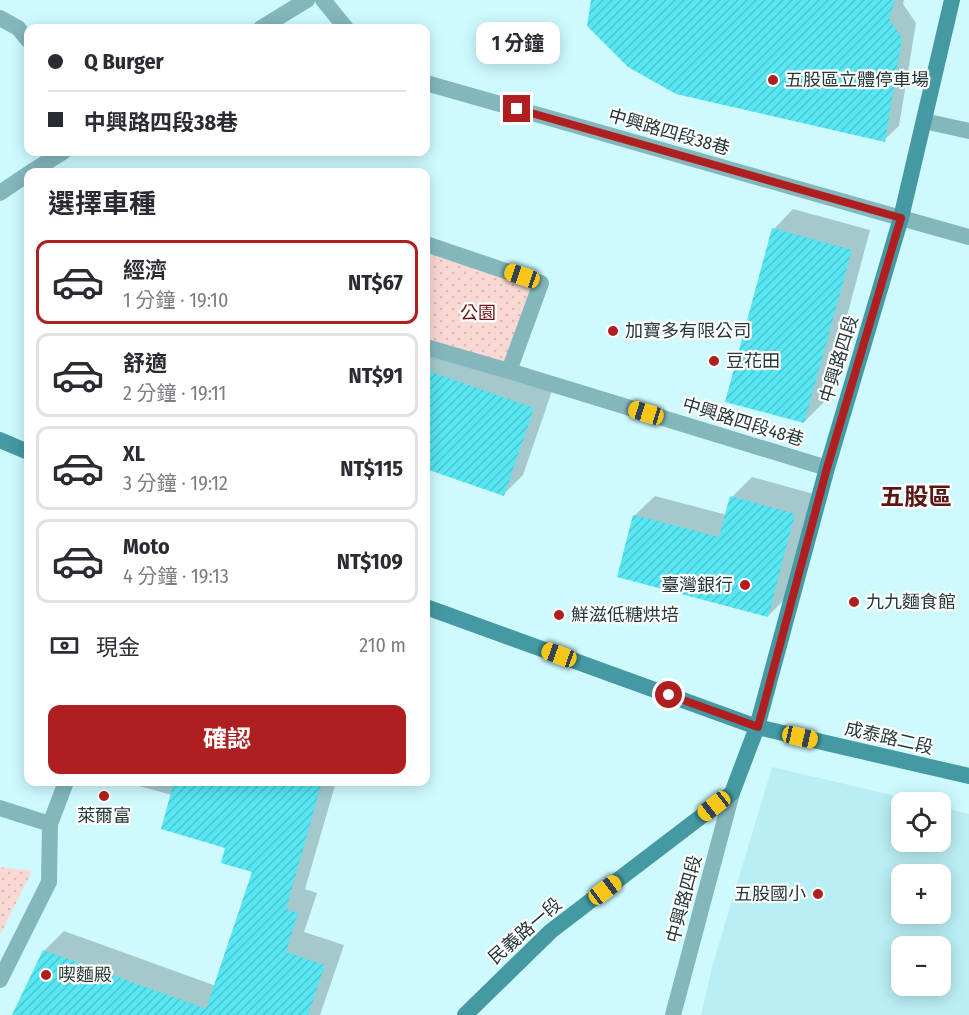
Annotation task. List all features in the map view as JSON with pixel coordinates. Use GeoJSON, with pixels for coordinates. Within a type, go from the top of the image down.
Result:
{"type":"FeatureCollection","features":[{"type":"Feature","properties":{"kind":"main road","name":"中興路四段"},"geometry":{"type":"LineString","coordinates":[[758,727],[827,468],[901,218],[952,0]]}},
{"type":"Feature","properties":{"kind":"main road"},"geometry":{"type":"LineString","coordinates":[[0,440],[24,450]]}},
{"type":"Feature","properties":{"kind":"main road","name":"成泰路二段"},"geometry":{"type":"LineString","coordinates":[[430,608],[758,727],[969,776]]}},
{"type":"Feature","properties":{"kind":"main road"},"geometry":{"type":"LineString","coordinates":[[732,793],[758,727]]}},
{"type":"Feature","properties":{"kind":"main road","name":"民義路一段"},"geometry":{"type":"LineString","coordinates":[[465,1015],[551,931],[732,793]]}},
{"type":"Feature","properties":{"kind":"street"},"geometry":{"type":"LineString","coordinates":[[268,24],[307,0]]}},
{"type":"Feature","properties":{"kind":"street"},"geometry":{"type":"LineString","coordinates":[[323,0],[343,24]]}},
{"type":"Feature","properties":{"kind":"street"},"geometry":{"type":"LineString","coordinates":[[0,18],[18,28],[24,35]]}},
{"type":"Feature","properties":{"kind":"street","name":"中興路四段38巷"},"geometry":{"type":"LineString","coordinates":[[430,84],[969,237]]}},
{"type":"Feature","properties":{"kind":"street"},"geometry":{"type":"LineString","coordinates":[[924,121],[969,131]]}},
{"type":"Feature","properties":{"kind":"street"},"geometry":{"type":"LineString","coordinates":[[38,168],[57,156]]}},
{"type":"Feature","properties":{"kind":"street"},"geometry":{"type":"LineString","coordinates":[[0,193],[24,177]]}},
{"type":"Feature","properties":{"kind":"street"},"geometry":{"type":"LineString","coordinates":[[430,245],[541,283],[510,371]]}},
{"type":"Feature","properties":{"kind":"street","name":"中興路四段48巷"},"geometry":{"type":"LineString","coordinates":[[430,348],[827,468]]}},
{"type":"Feature","properties":{"kind":"street"},"geometry":{"type":"LineString","coordinates":[[0,980],[49,882],[50,824],[64,786]]}},
{"type":"Feature","properties":{"kind":"street","name":"中興路四段"},"geometry":{"type":"LineString","coordinates":[[673,1015],[732,793]]}},
{"type":"Feature","properties":{"kind":"street"},"geometry":{"type":"LineString","coordinates":[[0,808],[50,824]]}},
{"type":"Feature","properties":{"kind":"shaded area","name":"五股國小"},"geometry":{"type":"Polygon","coordinates":[[[772,767],[891,795],[891,852],[951,852],[951,810],[969,814],[969,1015],[701,1015],[712,967],[772,767]]]}},
{"type":"Feature","properties":{"kind":"green space","name":"公園"},"geometry":{"type":"Polygon","coordinates":[[[430,245],[541,283],[509,371],[430,348],[430,245]]]}},
{"type":"Feature","properties":{"kind":"green space"},"geometry":{"type":"Polygon","coordinates":[[[0,867],[32,871],[0,935],[0,867]]]}},
{"type":"Feature","properties":{"kind":"building","name":"五股區立體停車場"},"geometry":{"type":"Polygon","coordinates":[[[591,0],[895,0],[889,19],[902,38],[885,142],[676,94],[628,67],[587,26],[591,0]]]}},
{"type":"Feature","properties":{"kind":"building"},"geometry":{"type":"Polygon","coordinates":[[[772,228],[852,250],[804,423],[725,402],[772,228]]]}},
{"type":"Feature","properties":{"kind":"building"},"geometry":{"type":"Polygon","coordinates":[[[430,371],[534,408],[504,496],[430,470],[430,371]]]}},
{"type":"Feature","properties":{"kind":"building"},"geometry":{"type":"Polygon","coordinates":[[[730,496],[795,514],[768,617],[617,577],[633,515],[719,537],[730,496]]]}},
{"type":"Feature","properties":{"kind":"building"},"geometry":{"type":"Polygon","coordinates":[[[173,786],[321,786],[286,909],[298,913],[286,952],[325,965],[308,1015],[12,1015],[43,950],[206,1009],[252,872],[221,863],[225,848],[161,829],[173,786]]]}},
{"type":"Feature","properties":{"kind":"place","name":"五股區立體停車場"},"geometry":{"type":"Point","coordinates":[773,80]}},
{"type":"Feature","properties":{"kind":"place","name":"加寶多有限公司"},"geometry":{"type":"Point","coordinates":[613,331]}},
{"type":"Feature","properties":{"kind":"place","name":"豆花田"},"geometry":{"type":"Point","coordinates":[714,361]}},
{"type":"Feature","properties":{"kind":"place","name":"臺灣銀行"},"geometry":{"type":"Point","coordinates":[745,585]}},
{"type":"Feature","properties":{"kind":"place","name":"九九麵食館"},"geometry":{"type":"Point","coordinates":[854,602]}},
{"type":"Feature","properties":{"kind":"place","name":"鮮滋低糖烘培"},"geometry":{"type":"Point","coordinates":[559,615]}},
{"type":"Feature","properties":{"kind":"place","name":"萊爾富"},"geometry":{"type":"Point","coordinates":[104,796]}},
{"type":"Feature","properties":{"kind":"place","name":"五股國小"},"geometry":{"type":"Point","coordinates":[818,894]}},
{"type":"Feature","properties":{"kind":"place","name":"喫麵殿"},"geometry":{"type":"Point","coordinates":[46,975]}},
{"type":"Feature","properties":{"kind":"district","name":"五股區"},"geometry":{"type":"Point","coordinates":[916,497]}},
{"type":"Feature","properties":{"kind":"route"},"geometry":{"type":"LineString","coordinates":[[517,109],[901,218],[827,468],[758,727],[669,695]]}}]}
